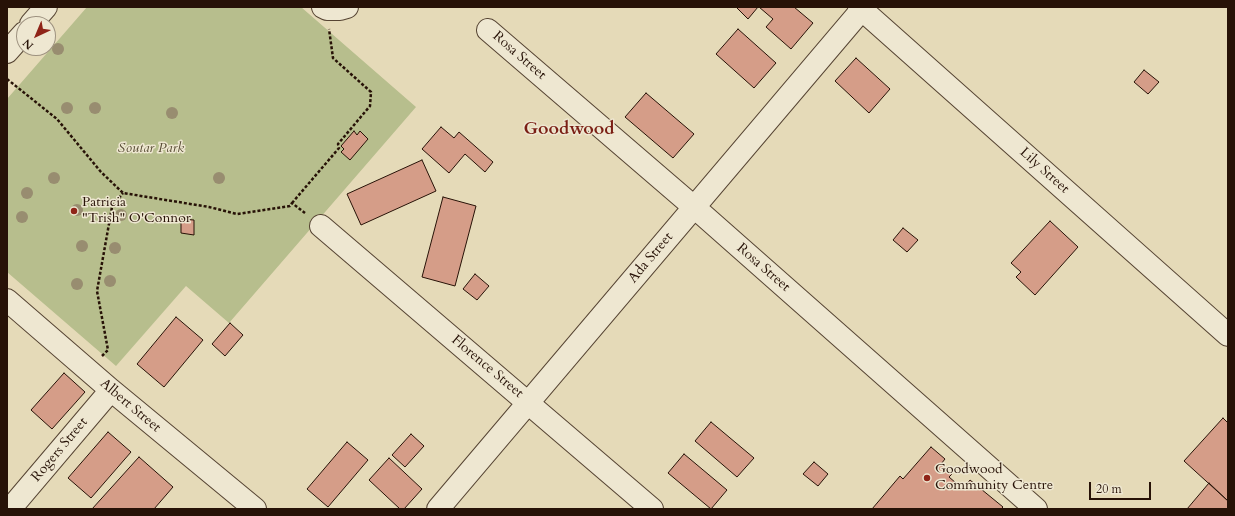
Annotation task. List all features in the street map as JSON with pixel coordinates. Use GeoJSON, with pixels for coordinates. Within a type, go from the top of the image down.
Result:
{"type":"FeatureCollection","features":[{"type":"Feature","properties":{"kind":"street"},"geometry":{"type":"LineString","coordinates":[[38,16],[46,7]]}},
{"type":"Feature","properties":{"kind":"street","name":"Ada Street"},"geometry":{"type":"LineString","coordinates":[[438,509],[862,8]]}},
{"type":"Feature","properties":{"kind":"street","name":"Lily Street"},"geometry":{"type":"LineString","coordinates":[[862,8],[1228,335]]}},
{"type":"Feature","properties":{"kind":"street","name":"Rosa Street"},"geometry":{"type":"LineString","coordinates":[[488,30],[694,206],[1036,509]]}},
{"type":"Feature","properties":{"kind":"street"},"geometry":{"type":"LineString","coordinates":[[7,52],[16,42]]}},
{"type":"Feature","properties":{"kind":"street","name":"Florence Street"},"geometry":{"type":"LineString","coordinates":[[321,226],[652,509]]}},
{"type":"Feature","properties":{"kind":"street","name":"Albert Street"},"geometry":{"type":"LineString","coordinates":[[7,300],[111,390],[255,509]]}},
{"type":"Feature","properties":{"kind":"street","name":"Rogers Street"},"geometry":{"type":"LineString","coordinates":[[10,509],[111,390]]}},
{"type":"Feature","properties":{"kind":"path"},"geometry":{"type":"LineString","coordinates":[[7,79],[57,119],[101,172],[123,193],[209,207],[237,214],[290,206],[339,148],[338,144],[370,106],[371,92],[334,58],[332,8]]}},
{"type":"Feature","properties":{"kind":"path"},"geometry":{"type":"LineString","coordinates":[[90,372],[108,350],[97,291],[112,207],[123,193]]}},
{"type":"Feature","properties":{"kind":"path"},"geometry":{"type":"LineString","coordinates":[[292,203],[321,226]]}},
{"type":"Feature","properties":{"kind":"green space","name":"Soutar Park"},"geometry":{"type":"Polygon","coordinates":[[[87,7],[301,7],[416,107],[229,323],[186,286],[116,366],[7,272],[7,99],[44,56],[56,56],[56,43],[87,7]]]}},
{"type":"Feature","properties":{"kind":"building"},"geometry":{"type":"Polygon","coordinates":[[[736,7],[758,7],[748,19],[736,7]]]}},
{"type":"Feature","properties":{"kind":"building"},"geometry":{"type":"Polygon","coordinates":[[[759,7],[794,7],[813,23],[791,49],[766,27],[773,19],[759,7]]]}},
{"type":"Feature","properties":{"kind":"building"},"geometry":{"type":"Polygon","coordinates":[[[738,29],[776,63],[754,88],[716,54],[738,29]]]}},
{"type":"Feature","properties":{"kind":"building"},"geometry":{"type":"Polygon","coordinates":[[[856,58],[890,89],[869,113],[835,81],[856,58]]]}},
{"type":"Feature","properties":{"kind":"building"},"geometry":{"type":"Polygon","coordinates":[[[1144,70],[1159,82],[1148,94],[1134,82],[1144,70]]]}},
{"type":"Feature","properties":{"kind":"building"},"geometry":{"type":"Polygon","coordinates":[[[646,93],[694,134],[673,158],[625,117],[646,93]]]}},
{"type":"Feature","properties":{"kind":"building"},"geometry":{"type":"Polygon","coordinates":[[[441,127],[454,138],[459,132],[493,162],[485,172],[465,154],[449,173],[422,149],[441,127]]]}},
{"type":"Feature","properties":{"kind":"building"},"geometry":{"type":"Polygon","coordinates":[[[354,131],[357,135],[360,131],[368,139],[350,160],[341,152],[344,149],[341,146],[354,131]]]}},
{"type":"Feature","properties":{"kind":"building"},"geometry":{"type":"Polygon","coordinates":[[[422,160],[436,191],[361,225],[347,194],[422,160]]]}},
{"type":"Feature","properties":{"kind":"building"},"geometry":{"type":"Polygon","coordinates":[[[443,197],[476,206],[455,286],[422,277],[443,197]]]}},
{"type":"Feature","properties":{"kind":"building"},"geometry":{"type":"Polygon","coordinates":[[[181,219],[194,220],[194,235],[181,233],[181,219]]]}},
{"type":"Feature","properties":{"kind":"building"},"geometry":{"type":"Polygon","coordinates":[[[1050,221],[1078,247],[1035,295],[1016,277],[1021,272],[1011,263],[1050,221]]]}},
{"type":"Feature","properties":{"kind":"building"},"geometry":{"type":"Polygon","coordinates":[[[903,228],[918,240],[907,252],[893,240],[903,228]]]}},
{"type":"Feature","properties":{"kind":"building"},"geometry":{"type":"Polygon","coordinates":[[[475,274],[489,286],[477,300],[463,289],[475,274]]]}},
{"type":"Feature","properties":{"kind":"building"},"geometry":{"type":"Polygon","coordinates":[[[176,317],[203,340],[164,387],[137,364],[176,317]]]}},
{"type":"Feature","properties":{"kind":"building"},"geometry":{"type":"Polygon","coordinates":[[[230,323],[243,335],[225,356],[212,344],[230,323]]]}},
{"type":"Feature","properties":{"kind":"building"},"geometry":{"type":"Polygon","coordinates":[[[64,373],[85,392],[52,429],[31,410],[64,373]]]}},
{"type":"Feature","properties":{"kind":"building"},"geometry":{"type":"Polygon","coordinates":[[[1223,418],[1228,423],[1228,501],[1184,461],[1223,418]]]}},
{"type":"Feature","properties":{"kind":"building"},"geometry":{"type":"Polygon","coordinates":[[[711,422],[754,458],[737,477],[695,441],[711,422]]]}},
{"type":"Feature","properties":{"kind":"building"},"geometry":{"type":"Polygon","coordinates":[[[108,432],[131,452],[91,498],[68,478],[108,432]]]}},
{"type":"Feature","properties":{"kind":"building"},"geometry":{"type":"Polygon","coordinates":[[[411,434],[424,446],[405,467],[392,455],[411,434]]]}},
{"type":"Feature","properties":{"kind":"building"},"geometry":{"type":"Polygon","coordinates":[[[347,442],[368,460],[328,507],[307,489],[347,442]]]}},
{"type":"Feature","properties":{"kind":"building","name":"Goodwood Community Centre"},"geometry":{"type":"Polygon","coordinates":[[[931,447],[945,459],[941,464],[952,474],[949,477],[963,489],[970,480],[1003,507],[1001,509],[872,509],[900,476],[903,479],[931,447]]]}},
{"type":"Feature","properties":{"kind":"building"},"geometry":{"type":"Polygon","coordinates":[[[684,454],[727,490],[711,509],[668,473],[684,454]]]}},
{"type":"Feature","properties":{"kind":"building"},"geometry":{"type":"Polygon","coordinates":[[[139,457],[173,487],[154,509],[92,509],[139,457]]]}},
{"type":"Feature","properties":{"kind":"building"},"geometry":{"type":"Polygon","coordinates":[[[389,458],[422,489],[404,509],[400,509],[369,480],[389,458]]]}},
{"type":"Feature","properties":{"kind":"building"},"geometry":{"type":"Polygon","coordinates":[[[814,462],[828,474],[818,486],[803,474],[814,462]]]}},
{"type":"Feature","properties":{"kind":"building"},"geometry":{"type":"Polygon","coordinates":[[[1209,483],[1228,501],[1228,509],[1187,509],[1209,483]]]}},
{"type":"Feature","properties":{"kind":"place","name":"Patricia \"Trish\" O'Connor"},"geometry":{"type":"Point","coordinates":[74,211]}},
{"type":"Feature","properties":{"kind":"place","name":"Goodwood Community Centre"},"geometry":{"type":"Point","coordinates":[927,478]}},
{"type":"Feature","properties":{"kind":"district","name":"Goodwood"},"geometry":{"type":"Point","coordinates":[569,130]}}]}
